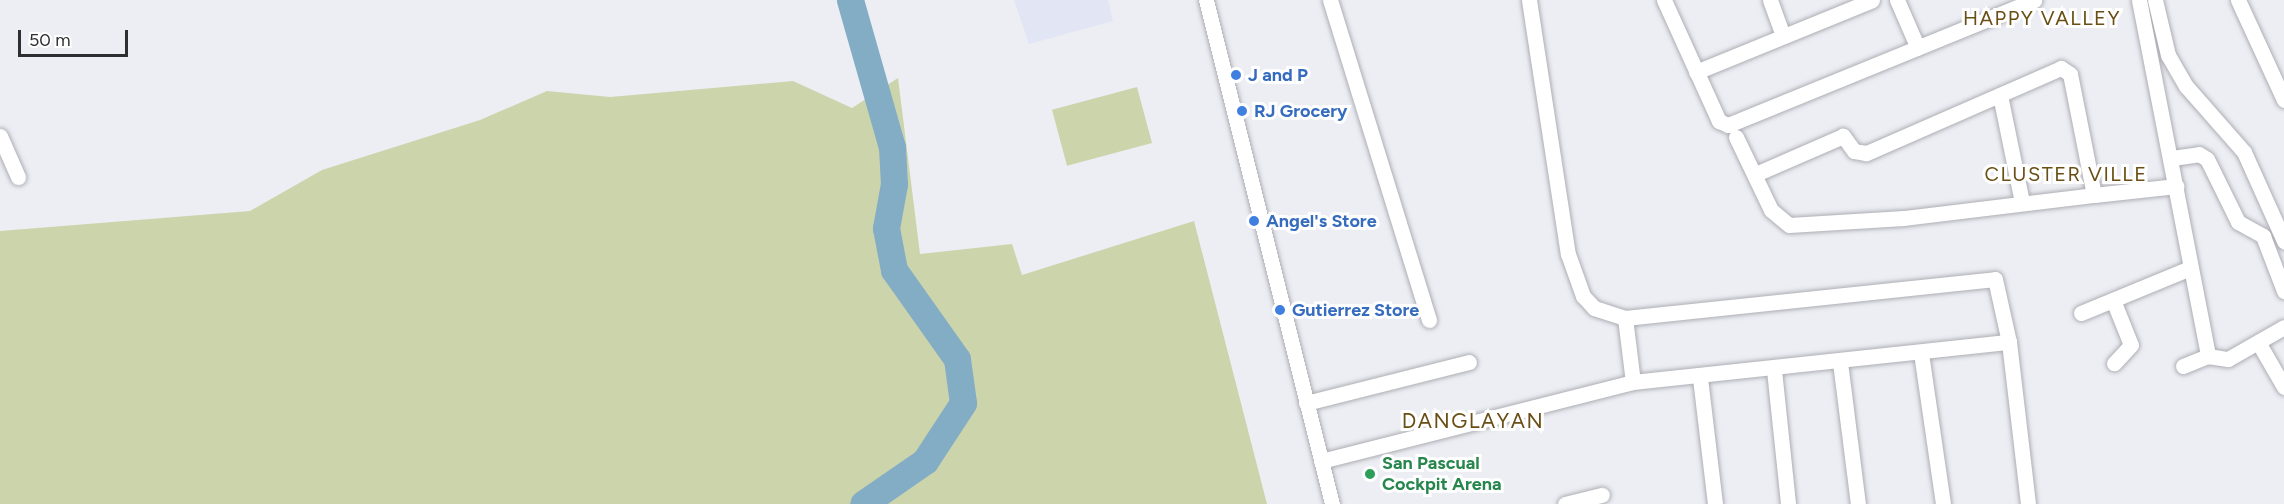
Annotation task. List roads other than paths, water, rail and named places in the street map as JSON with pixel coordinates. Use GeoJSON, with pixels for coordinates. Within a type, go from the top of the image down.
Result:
{"type":"FeatureCollection","features":[{"type":"Feature","properties":{"kind":"street"},"geometry":{"type":"LineString","coordinates":[[1206,0],[1332,504]]}},
{"type":"Feature","properties":{"kind":"street"},"geometry":{"type":"LineString","coordinates":[[1330,0],[1429,320]]}},
{"type":"Feature","properties":{"kind":"street"},"geometry":{"type":"LineString","coordinates":[[1529,0],[1568,254],[1588,302],[1625,318],[1990,277],[1999,283],[2009,342],[2028,504]]}},
{"type":"Feature","properties":{"kind":"street"},"geometry":{"type":"LineString","coordinates":[[1664,0],[1719,121],[1728,125],[2034,0]]}},
{"type":"Feature","properties":{"kind":"street"},"geometry":{"type":"LineString","coordinates":[[1770,0],[1783,36]]}},
{"type":"Feature","properties":{"kind":"street"},"geometry":{"type":"LineString","coordinates":[[1696,72],[1872,0]]}},
{"type":"Feature","properties":{"kind":"street"},"geometry":{"type":"LineString","coordinates":[[1897,0],[1918,48]]}},
{"type":"Feature","properties":{"kind":"street"},"geometry":{"type":"LineString","coordinates":[[2139,0],[2172,158],[2190,268],[2208,356]]}},
{"type":"Feature","properties":{"kind":"street"},"geometry":{"type":"LineString","coordinates":[[2155,0],[2168,55],[2186,86],[2244,152],[2284,241]]}},
{"type":"Feature","properties":{"kind":"street"},"geometry":{"type":"LineString","coordinates":[[2238,0],[2284,100]]}},
{"type":"Feature","properties":{"kind":"street"},"geometry":{"type":"LineString","coordinates":[[1758,173],[1843,136],[1854,151],[1866,153],[2000,95],[2066,70],[2094,195]]}},
{"type":"Feature","properties":{"kind":"street"},"geometry":{"type":"LineString","coordinates":[[2000,95],[2022,202]]}},
{"type":"Feature","properties":{"kind":"street"},"geometry":{"type":"LineString","coordinates":[[0,135],[18,177]]}},
{"type":"Feature","properties":{"kind":"street"},"geometry":{"type":"LineString","coordinates":[[1736,137],[1758,173],[1771,210],[1789,225],[1904,218],[2022,202],[2177,186]]}},
{"type":"Feature","properties":{"kind":"street"},"geometry":{"type":"LineString","coordinates":[[2172,158],[2199,154],[2207,159],[2238,222],[2263,237],[2284,291]]}},
{"type":"Feature","properties":{"kind":"street"},"geometry":{"type":"LineString","coordinates":[[2081,313],[2190,268]]}},
{"type":"Feature","properties":{"kind":"street"},"geometry":{"type":"LineString","coordinates":[[2113,300],[2131,345],[2114,363]]}},
{"type":"Feature","properties":{"kind":"street"},"geometry":{"type":"LineString","coordinates":[[1625,318],[1633,382]]}},
{"type":"Feature","properties":{"kind":"street"},"geometry":{"type":"LineString","coordinates":[[2183,366],[2208,356],[2228,359],[2284,327]]}},
{"type":"Feature","properties":{"kind":"street"},"geometry":{"type":"LineString","coordinates":[[1321,461],[1633,382],[1700,378],[2009,342]]}},
{"type":"Feature","properties":{"kind":"street"},"geometry":{"type":"LineString","coordinates":[[2258,342],[2284,387]]}},
{"type":"Feature","properties":{"kind":"street"},"geometry":{"type":"LineString","coordinates":[[1921,353],[1943,504]]}},
{"type":"Feature","properties":{"kind":"street"},"geometry":{"type":"LineString","coordinates":[[1306,403],[1469,362]]}},
{"type":"Feature","properties":{"kind":"street"},"geometry":{"type":"LineString","coordinates":[[1840,362],[1858,504]]}},
{"type":"Feature","properties":{"kind":"street"},"geometry":{"type":"LineString","coordinates":[[1774,370],[1788,504]]}},
{"type":"Feature","properties":{"kind":"street"},"geometry":{"type":"LineString","coordinates":[[1700,378],[1715,504]]}},
{"type":"Feature","properties":{"kind":"street"},"geometry":{"type":"LineString","coordinates":[[1565,504],[1602,495]]}},
{"type":"Feature","properties":{"kind":"waterway"},"geometry":{"type":"LineString","coordinates":[[850,0],[892,147],[894,184],[886,228],[894,270],[957,359],[963,403],[925,461],[863,504]]}},
{"type":"Feature","properties":{"kind":"place","name":"J and P"},"geometry":{"type":"Point","coordinates":[1236,75]}},
{"type":"Feature","properties":{"kind":"place","name":"RJ Grocery"},"geometry":{"type":"Point","coordinates":[1242,111]}},
{"type":"Feature","properties":{"kind":"place","name":"Angel's Store"},"geometry":{"type":"Point","coordinates":[1254,221]}},
{"type":"Feature","properties":{"kind":"place","name":"Gutierrez Store"},"geometry":{"type":"Point","coordinates":[1280,310]}},
{"type":"Feature","properties":{"kind":"place","name":"San Pascual Cockpit Arena"},"geometry":{"type":"Point","coordinates":[1370,474]}},
{"type":"Feature","properties":{"kind":"district","name":"HAPPY VALLEY"},"geometry":{"type":"Point","coordinates":[2042,18]}},
{"type":"Feature","properties":{"kind":"district","name":"CLUSTER VILLE"},"geometry":{"type":"Point","coordinates":[2066,174]}},
{"type":"Feature","properties":{"kind":"district","name":"DANGLAYAN"},"geometry":{"type":"Point","coordinates":[1473,421]}}]}
